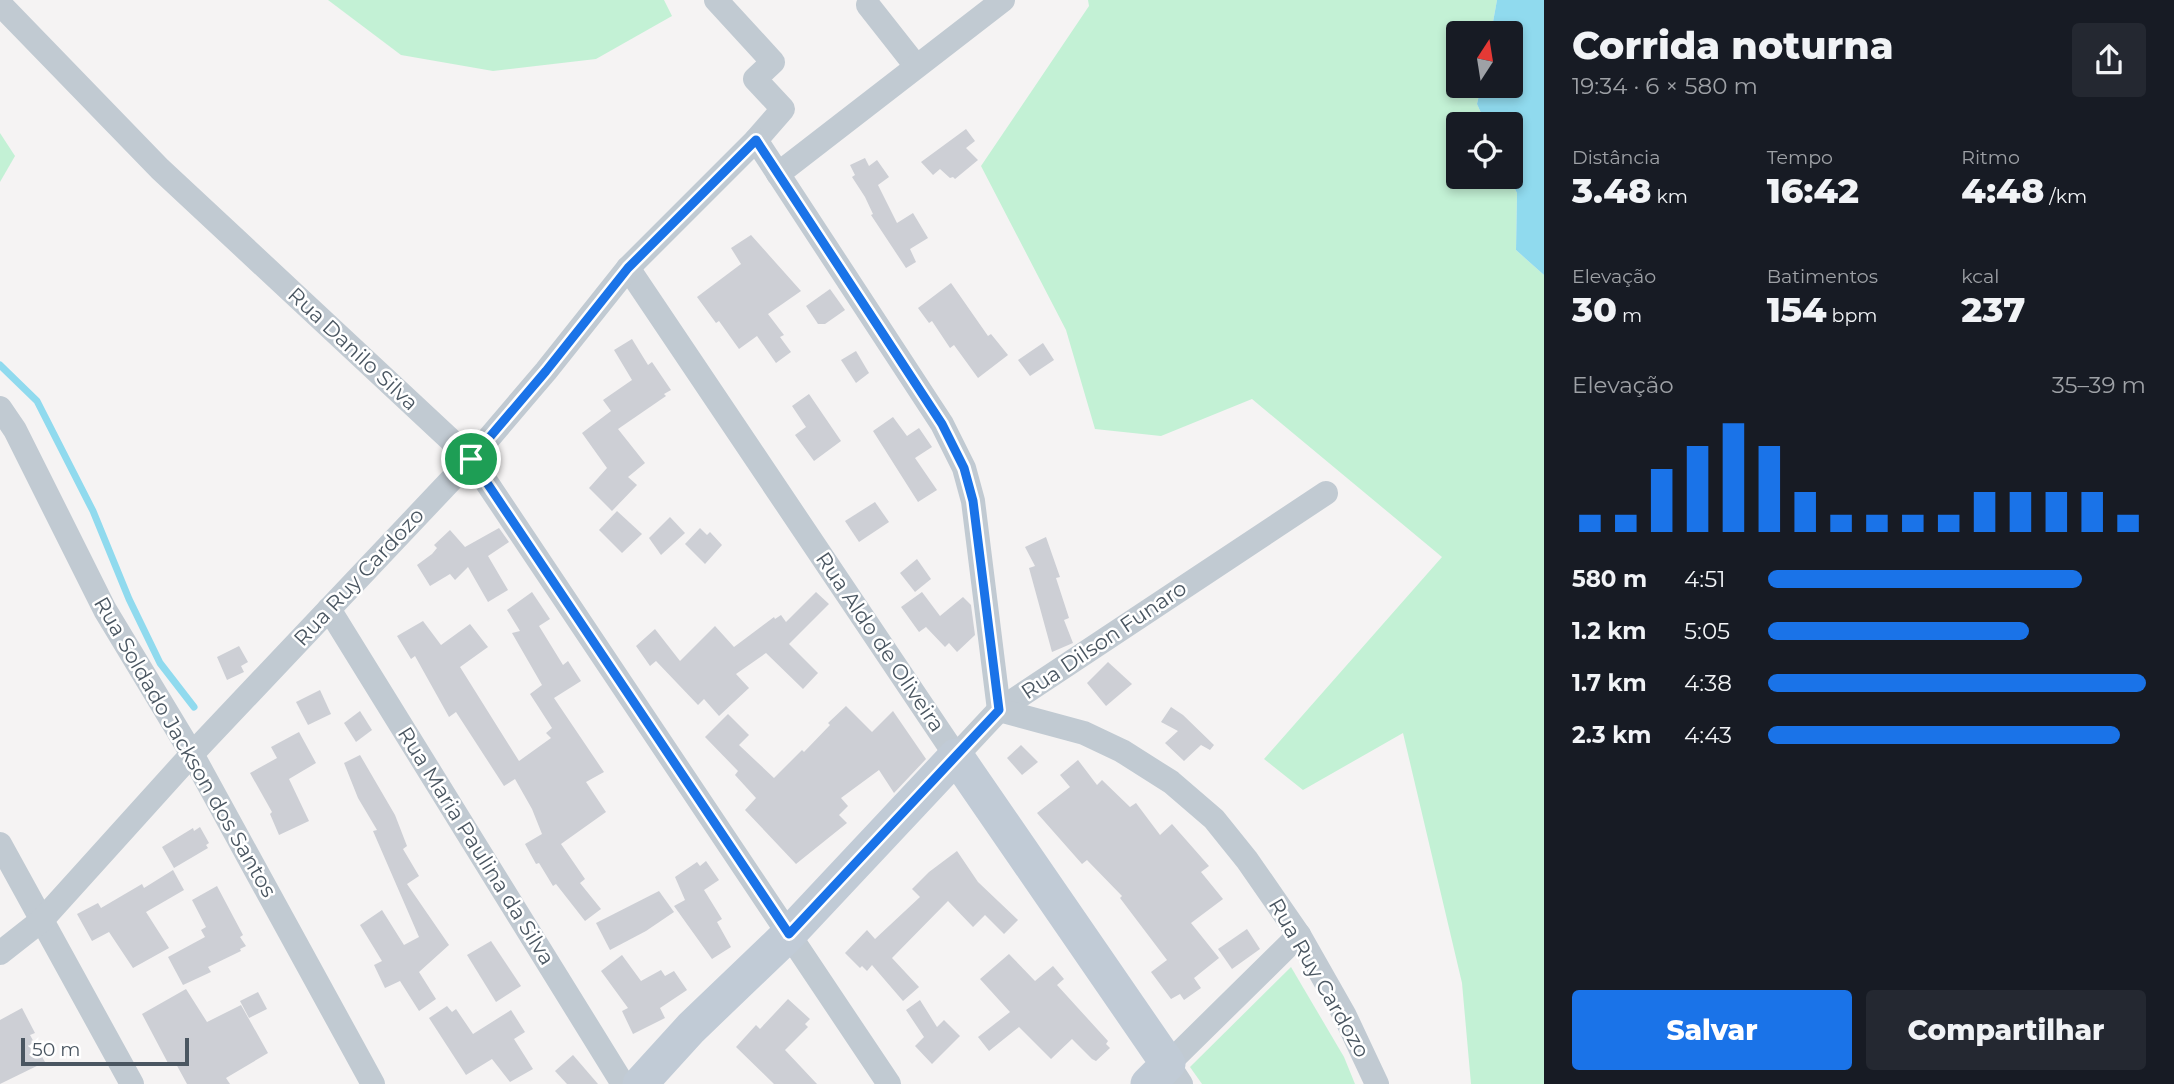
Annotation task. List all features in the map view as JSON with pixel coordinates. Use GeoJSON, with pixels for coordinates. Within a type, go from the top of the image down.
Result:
{"type":"FeatureCollection","features":[{"type":"Feature","properties":{"kind":"street","name":"Rua Ruy Cardozo"},"geometry":{"type":"LineString","coordinates":[[0,953],[42,920],[191,754],[471,459],[628,268],[756,140],[783,109],[755,79],[773,62],[716,0]]}},
{"type":"Feature","properties":{"kind":"street"},"geometry":{"type":"LineString","coordinates":[[778,174],[1003,0]]}},
{"type":"Feature","properties":{"kind":"street","name":"Rua Danilo Silva"},"geometry":{"type":"LineString","coordinates":[[0,4],[160,169],[471,459],[889,1084]]}},
{"type":"Feature","properties":{"kind":"street"},"geometry":{"type":"LineString","coordinates":[[868,5],[916,66]]}},
{"type":"Feature","properties":{"kind":"street"},"geometry":{"type":"LineString","coordinates":[[756,140],[942,424],[964,468],[973,501],[999,710]]}},
{"type":"Feature","properties":{"kind":"street","name":"Rua Aldo de Oliveira"},"geometry":{"type":"LineString","coordinates":[[628,268],[956,756],[1166,1077]]}},
{"type":"Feature","properties":{"kind":"street","name":"Rua Soldado Jackson dos Santos"},"geometry":{"type":"LineString","coordinates":[[0,408],[15,430],[105,610],[191,754],[373,1084]]}},
{"type":"Feature","properties":{"kind":"street","name":"Rua Dilson Funaro"},"geometry":{"type":"LineString","coordinates":[[640,1084],[691,1027],[789,934],[999,710],[1326,493]]}},
{"type":"Feature","properties":{"kind":"street","name":"Rua Maria Paulina da Silva"},"geometry":{"type":"LineString","coordinates":[[330,609],[623,1084]]}},
{"type":"Feature","properties":{"kind":"street","name":"Rua Ruy Cardozo"},"geometry":{"type":"LineString","coordinates":[[999,710],[1084,733],[1122,751],[1171,782],[1214,819],[1247,860],[1299,935],[1345,1016],[1377,1084]]}},
{"type":"Feature","properties":{"kind":"street"},"geometry":{"type":"LineString","coordinates":[[0,844],[132,1084]]}},
{"type":"Feature","properties":{"kind":"street"},"geometry":{"type":"LineString","coordinates":[[1166,1077],[1299,935]]}},
{"type":"Feature","properties":{"kind":"green space"},"geometry":{"type":"Polygon","coordinates":[[[328,0],[664,0],[672,16],[596,59],[493,71],[401,55],[328,0]]]}},
{"type":"Feature","properties":{"kind":"green space"},"geometry":{"type":"Polygon","coordinates":[[[1088,0],[1497,0],[1493,21],[1446,21],[1446,98],[1478,98],[1477,104],[1481,112],[1446,112],[1446,189],[1515,189],[1516,250],[1544,275],[1544,1084],[1471,1084],[1462,983],[1403,733],[1303,790],[1264,759],[1442,557],[1252,399],[1161,436],[1095,429],[1066,330],[981,166],[1089,6],[1088,0]]]}},
{"type":"Feature","properties":{"kind":"green space"},"geometry":{"type":"Polygon","coordinates":[[[0,133],[15,156],[0,182],[0,133]]]}},
{"type":"Feature","properties":{"kind":"green space"},"geometry":{"type":"Polygon","coordinates":[[[1291,967],[1344,1057],[1355,1084],[1202,1084],[1190,1067],[1291,967]]]}},
{"type":"Feature","properties":{"kind":"water"},"geometry":{"type":"Polygon","coordinates":[[[1497,0],[1544,0],[1544,275],[1516,250],[1515,189],[1523,189],[1523,112],[1481,112],[1477,104],[1478,98],[1523,98],[1523,21],[1493,21],[1497,0]]]}},
{"type":"Feature","properties":{"kind":"building"},"geometry":{"type":"Polygon","coordinates":[[[966,129],[975,141],[966,148],[978,160],[955,179],[940,169],[933,175],[921,162],[966,129]]]}},
{"type":"Feature","properties":{"kind":"building"},"geometry":{"type":"Polygon","coordinates":[[[865,158],[869,166],[877,160],[889,177],[878,185],[897,223],[913,213],[928,238],[910,249],[916,262],[906,268],[871,215],[873,214],[865,197],[852,177],[855,175],[850,165],[865,158]]]}},
{"type":"Feature","properties":{"kind":"building"},"geometry":{"type":"Polygon","coordinates":[[[751,235],[801,291],[768,314],[784,335],[780,337],[791,352],[776,363],[757,336],[739,349],[697,297],[741,264],[731,248],[751,235]]]}},
{"type":"Feature","properties":{"kind":"building"},"geometry":{"type":"Polygon","coordinates":[[[951,283],[988,336],[991,334],[1008,355],[978,378],[954,345],[950,348],[932,321],[929,323],[918,308],[951,283]]]}},
{"type":"Feature","properties":{"kind":"building"},"geometry":{"type":"Polygon","coordinates":[[[830,289],[845,310],[825,324],[818,324],[806,306],[830,289]]]}},
{"type":"Feature","properties":{"kind":"building"},"geometry":{"type":"Polygon","coordinates":[[[632,339],[648,365],[652,362],[671,390],[618,429],[645,463],[628,477],[637,485],[612,511],[589,488],[607,468],[582,433],[611,411],[603,400],[632,380],[614,350],[632,339]]]}},
{"type":"Feature","properties":{"kind":"building"},"geometry":{"type":"Polygon","coordinates":[[[1043,343],[1054,360],[1030,376],[1018,360],[1043,343]]]}},
{"type":"Feature","properties":{"kind":"building"},"geometry":{"type":"Polygon","coordinates":[[[856,351],[869,373],[856,383],[841,360],[856,351]]]}},
{"type":"Feature","properties":{"kind":"building"},"geometry":{"type":"Polygon","coordinates":[[[809,394],[841,441],[814,461],[795,435],[806,427],[792,406],[809,394]]]}},
{"type":"Feature","properties":{"kind":"building"},"geometry":{"type":"Polygon","coordinates":[[[893,417],[907,436],[919,428],[932,447],[915,458],[937,490],[918,502],[873,431],[893,417]]]}},
{"type":"Feature","properties":{"kind":"building"},"geometry":{"type":"Polygon","coordinates":[[[875,502],[889,522],[859,542],[845,521],[875,502]]]}},
{"type":"Feature","properties":{"kind":"building"},"geometry":{"type":"Polygon","coordinates":[[[617,511],[642,534],[622,553],[599,530],[617,511]]]}},
{"type":"Feature","properties":{"kind":"building"},"geometry":{"type":"Polygon","coordinates":[[[670,517],[685,533],[661,555],[649,538],[670,517]]]}},
{"type":"Feature","properties":{"kind":"building"},"geometry":{"type":"Polygon","coordinates":[[[499,528],[509,542],[488,556],[508,590],[488,602],[468,567],[455,580],[450,574],[430,586],[417,565],[432,554],[437,548],[434,545],[450,530],[465,547],[499,528]]]}},
{"type":"Feature","properties":{"kind":"building"},"geometry":{"type":"Polygon","coordinates":[[[700,528],[707,535],[710,532],[722,545],[705,564],[685,544],[700,528]]]}},
{"type":"Feature","properties":{"kind":"building"},"geometry":{"type":"Polygon","coordinates":[[[1046,537],[1060,577],[1056,578],[1069,618],[1064,620],[1073,643],[1052,652],[1029,568],[1035,566],[1025,547],[1046,537]]]}},
{"type":"Feature","properties":{"kind":"building"},"geometry":{"type":"Polygon","coordinates":[[[917,559],[931,579],[915,592],[900,573],[917,559]]]}},
{"type":"Feature","properties":{"kind":"building"},"geometry":{"type":"Polygon","coordinates":[[[532,592],[550,619],[539,626],[563,665],[568,661],[581,681],[554,698],[604,772],[586,782],[606,812],[561,844],[585,879],[580,883],[601,909],[585,921],[556,884],[553,886],[525,844],[542,834],[515,779],[504,786],[456,712],[449,717],[415,656],[411,659],[397,636],[423,621],[441,645],[470,624],[488,647],[460,667],[519,761],[551,738],[546,733],[552,728],[530,694],[542,685],[512,633],[520,631],[507,610],[532,592]]]}},
{"type":"Feature","properties":{"kind":"building"},"geometry":{"type":"Polygon","coordinates":[[[816,592],[829,604],[789,644],[818,673],[803,689],[766,653],[736,674],[749,688],[719,716],[704,699],[698,705],[656,661],[650,666],[636,646],[655,629],[680,661],[715,626],[734,647],[774,617],[775,619],[781,615],[786,622],[816,592]]]}},
{"type":"Feature","properties":{"kind":"building"},"geometry":{"type":"Polygon","coordinates":[[[922,592],[940,616],[963,597],[971,605],[975,635],[957,652],[949,643],[945,647],[926,627],[919,632],[901,607],[922,592]]]}},
{"type":"Feature","properties":{"kind":"building"},"geometry":{"type":"Polygon","coordinates":[[[239,646],[248,662],[241,666],[244,672],[227,680],[217,657],[239,646]]]}},
{"type":"Feature","properties":{"kind":"building"},"geometry":{"type":"Polygon","coordinates":[[[1108,662],[1132,684],[1106,706],[1087,683],[1108,662]]]}},
{"type":"Feature","properties":{"kind":"building"},"geometry":{"type":"Polygon","coordinates":[[[320,690],[331,714],[308,725],[296,702],[320,690]]]}},
{"type":"Feature","properties":{"kind":"building"},"geometry":{"type":"Polygon","coordinates":[[[846,706],[872,732],[893,711],[926,759],[894,793],[879,770],[841,798],[848,806],[839,815],[847,823],[796,864],[745,810],[756,798],[735,775],[738,771],[705,737],[728,714],[749,735],[739,745],[774,778],[802,750],[804,752],[846,706]]]}},
{"type":"Feature","properties":{"kind":"building"},"geometry":{"type":"Polygon","coordinates":[[[1171,707],[1214,745],[1210,750],[1201,745],[1184,761],[1165,743],[1178,731],[1161,722],[1171,707]]]}},
{"type":"Feature","properties":{"kind":"building"},"geometry":{"type":"Polygon","coordinates":[[[360,711],[372,730],[356,742],[344,723],[360,711]]]}},
{"type":"Feature","properties":{"kind":"building"},"geometry":{"type":"Polygon","coordinates":[[[299,732],[316,763],[289,779],[309,821],[279,835],[270,814],[272,812],[250,773],[277,758],[271,747],[299,732]]]}},
{"type":"Feature","properties":{"kind":"building"},"geometry":{"type":"Polygon","coordinates":[[[1021,745],[1038,762],[1022,775],[1007,758],[1021,745]]]}},
{"type":"Feature","properties":{"kind":"building"},"geometry":{"type":"Polygon","coordinates":[[[360,755],[395,815],[407,846],[403,849],[419,876],[407,884],[449,945],[419,972],[436,999],[419,1011],[400,981],[385,988],[374,965],[382,961],[360,925],[382,910],[404,945],[419,937],[373,831],[377,830],[358,798],[344,763],[360,755]]]}},
{"type":"Feature","properties":{"kind":"building"},"geometry":{"type":"Polygon","coordinates":[[[1078,760],[1097,785],[1102,780],[1130,807],[1136,803],[1160,835],[1172,824],[1209,866],[1201,872],[1223,899],[1191,923],[1219,958],[1194,978],[1201,988],[1184,1000],[1180,994],[1171,999],[1151,972],[1167,960],[1120,898],[1122,896],[1087,860],[1082,864],[1037,813],[1070,787],[1060,775],[1078,760]]]}},
{"type":"Feature","properties":{"kind":"building"},"geometry":{"type":"Polygon","coordinates":[[[200,827],[209,843],[206,845],[208,848],[174,868],[162,847],[193,828],[194,831],[200,827]]]}},
{"type":"Feature","properties":{"kind":"building"},"geometry":{"type":"Polygon","coordinates":[[[957,851],[978,882],[1018,920],[1004,934],[985,915],[973,927],[948,901],[892,958],[919,987],[903,1001],[872,965],[867,971],[862,966],[860,968],[845,953],[867,930],[875,939],[920,897],[912,889],[957,851]]]}},
{"type":"Feature","properties":{"kind":"building"},"geometry":{"type":"Polygon","coordinates":[[[706,861],[719,880],[704,890],[722,919],[717,922],[731,947],[712,959],[674,906],[685,900],[675,877],[697,862],[700,866],[706,861]]]}},
{"type":"Feature","properties":{"kind":"building"},"geometry":{"type":"Polygon","coordinates":[[[173,870],[184,890],[146,912],[169,948],[133,968],[109,932],[92,941],[77,914],[98,903],[101,908],[142,884],[144,888],[173,870]]]}},
{"type":"Feature","properties":{"kind":"building"},"geometry":{"type":"Polygon","coordinates":[[[217,886],[246,946],[208,967],[211,972],[183,985],[168,957],[205,937],[201,930],[206,927],[192,900],[217,886]]]}},
{"type":"Feature","properties":{"kind":"building"},"geometry":{"type":"Polygon","coordinates":[[[659,891],[674,912],[610,950],[596,923],[659,891]]]}},
{"type":"Feature","properties":{"kind":"building"},"geometry":{"type":"Polygon","coordinates":[[[1247,929],[1260,949],[1232,969],[1218,949],[1247,929]]]}},
{"type":"Feature","properties":{"kind":"building"},"geometry":{"type":"Polygon","coordinates":[[[491,941],[521,986],[496,1002],[467,955],[491,941]]]}},
{"type":"Feature","properties":{"kind":"building"},"geometry":{"type":"Polygon","coordinates":[[[1009,954],[1035,981],[1053,966],[1064,979],[1057,985],[1108,1041],[1106,1044],[1110,1048],[1096,1061],[1072,1039],[1051,1059],[1019,1027],[989,1051],[978,1037],[1010,1012],[980,979],[1009,954]]]}},
{"type":"Feature","properties":{"kind":"building"},"geometry":{"type":"Polygon","coordinates":[[[622,955],[641,981],[661,970],[665,976],[674,971],[687,990],[660,1008],[665,1018],[633,1034],[622,1011],[628,1008],[601,971],[622,955]]]}},
{"type":"Feature","properties":{"kind":"building"},"geometry":{"type":"Polygon","coordinates":[[[186,989],[207,1022],[241,1005],[268,1053],[226,1078],[230,1084],[187,1084],[175,1062],[169,1065],[142,1014],[186,989]]]}},
{"type":"Feature","properties":{"kind":"building"},"geometry":{"type":"Polygon","coordinates":[[[258,992],[267,1009],[249,1018],[240,1001],[258,992]]]}},
{"type":"Feature","properties":{"kind":"building"},"geometry":{"type":"Polygon","coordinates":[[[788,999],[810,1019],[805,1024],[808,1027],[785,1050],[817,1084],[774,1084],[736,1047],[756,1025],[760,1029],[788,999]]]}},
{"type":"Feature","properties":{"kind":"building"},"geometry":{"type":"Polygon","coordinates":[[[920,1000],[937,1027],[944,1020],[960,1036],[932,1064],[915,1046],[924,1037],[906,1010],[920,1000]]]}},
{"type":"Feature","properties":{"kind":"building"},"geometry":{"type":"Polygon","coordinates":[[[447,1006],[452,1012],[456,1009],[473,1034],[511,1010],[525,1032],[514,1039],[533,1069],[510,1082],[492,1059],[466,1075],[429,1018],[447,1006]]]}},
{"type":"Feature","properties":{"kind":"building"},"geometry":{"type":"Polygon","coordinates":[[[22,1008],[35,1033],[30,1035],[45,1062],[0,1084],[0,1020],[22,1008]]]}},
{"type":"Feature","properties":{"kind":"building"},"geometry":{"type":"Polygon","coordinates":[[[573,1055],[598,1084],[567,1084],[555,1071],[573,1055]]]}},
{"type":"Feature","properties":{"kind":"waterway"},"geometry":{"type":"LineString","coordinates":[[0,365],[37,401],[93,511],[129,599],[160,663],[194,707]]}},
{"type":"Feature","properties":{"kind":"route"},"geometry":{"type":"LineString","coordinates":[[756,140],[942,424],[964,468],[973,501],[999,710],[789,934],[471,459],[628,268],[756,140]]}}]}
